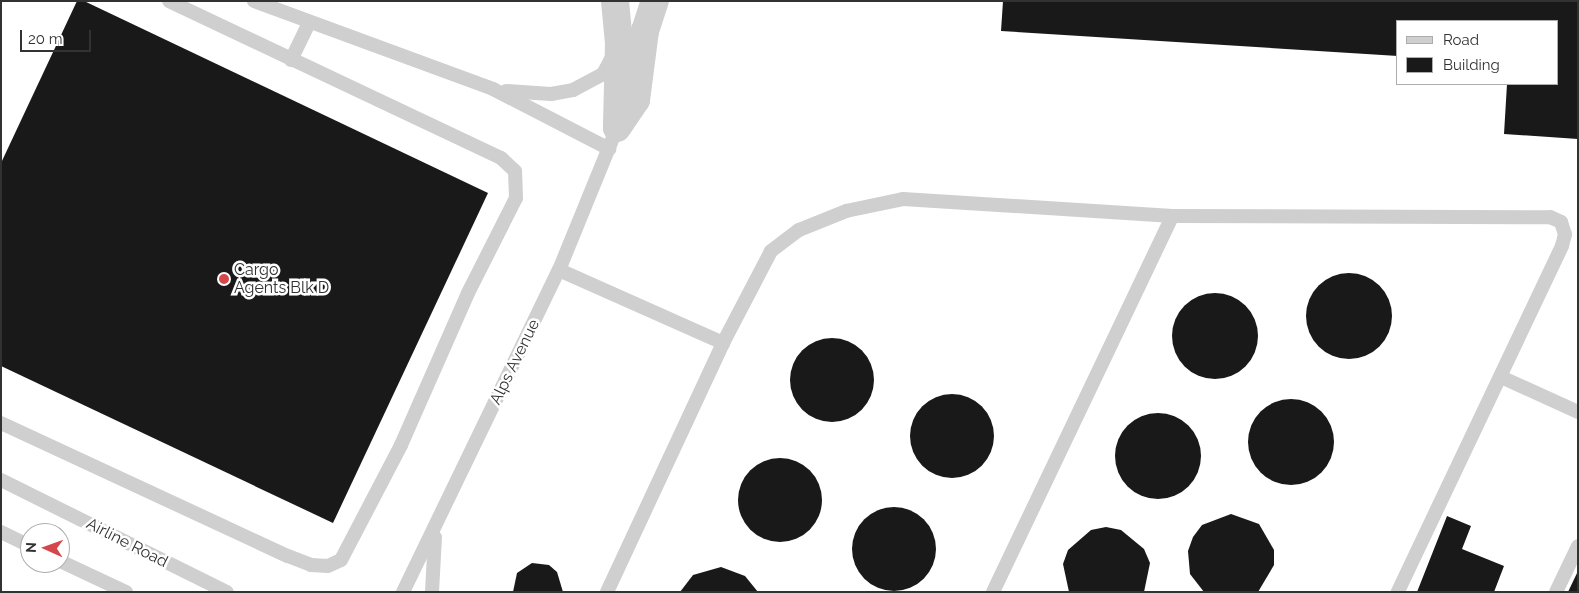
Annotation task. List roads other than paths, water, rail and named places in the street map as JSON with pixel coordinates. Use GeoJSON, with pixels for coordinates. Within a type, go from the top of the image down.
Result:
{"type":"FeatureCollection","features":[{"type":"Feature","properties":{"kind":"street","name":"Alps Avenue"},"geometry":{"type":"LineString","coordinates":[[613,139],[619,43],[615,1]]}},
{"type":"Feature","properties":{"kind":"street","name":"Alps Avenue"},"geometry":{"type":"LineString","coordinates":[[613,139],[636,100],[645,31],[655,1]]}},
{"type":"Feature","properties":{"kind":"lane"},"geometry":{"type":"LineString","coordinates":[[1,423],[311,565],[328,566],[341,560],[401,444],[468,292],[516,198],[517,184],[515,172],[501,158],[169,1]]}},
{"type":"Feature","properties":{"kind":"lane"},"geometry":{"type":"LineString","coordinates":[[254,1],[309,23],[493,89],[613,139]]}},
{"type":"Feature","properties":{"kind":"lane"},"geometry":{"type":"LineString","coordinates":[[291,60],[309,23]]}},
{"type":"Feature","properties":{"kind":"lane"},"geometry":{"type":"LineString","coordinates":[[493,89],[523,94],[574,90],[603,74],[619,43]]}},
{"type":"Feature","properties":{"kind":"lane","name":"Alps Avenue"},"geometry":{"type":"LineString","coordinates":[[403,592],[559,270],[613,139]]}},
{"type":"Feature","properties":{"kind":"lane"},"geometry":{"type":"LineString","coordinates":[[607,592],[723,343],[771,252],[799,230],[846,211],[903,199],[1172,216],[1550,217],[1561,222],[1565,234],[1562,246],[1398,592]]}},
{"type":"Feature","properties":{"kind":"lane"},"geometry":{"type":"LineString","coordinates":[[993,592],[1172,216]]}},
{"type":"Feature","properties":{"kind":"lane"},"geometry":{"type":"LineString","coordinates":[[559,270],[723,343]]}},
{"type":"Feature","properties":{"kind":"lane"},"geometry":{"type":"LineString","coordinates":[[1501,377],[1578,412]]}},
{"type":"Feature","properties":{"kind":"lane","name":"Airline Road"},"geometry":{"type":"LineString","coordinates":[[1,480],[227,592]]}},
{"type":"Feature","properties":{"kind":"lane"},"geometry":{"type":"LineString","coordinates":[[432,592],[436,526]]}},
{"type":"Feature","properties":{"kind":"lane"},"geometry":{"type":"LineString","coordinates":[[1,532],[20,541]]}},
{"type":"Feature","properties":{"kind":"lane"},"geometry":{"type":"LineString","coordinates":[[1556,592],[1578,546]]}},
{"type":"Feature","properties":{"kind":"lane"},"geometry":{"type":"LineString","coordinates":[[70,566],[126,592]]}},
{"type":"Feature","properties":{"kind":"place","name":"Cargo Agents Blk D"},"geometry":{"type":"Point","coordinates":[224,279]}}]}
